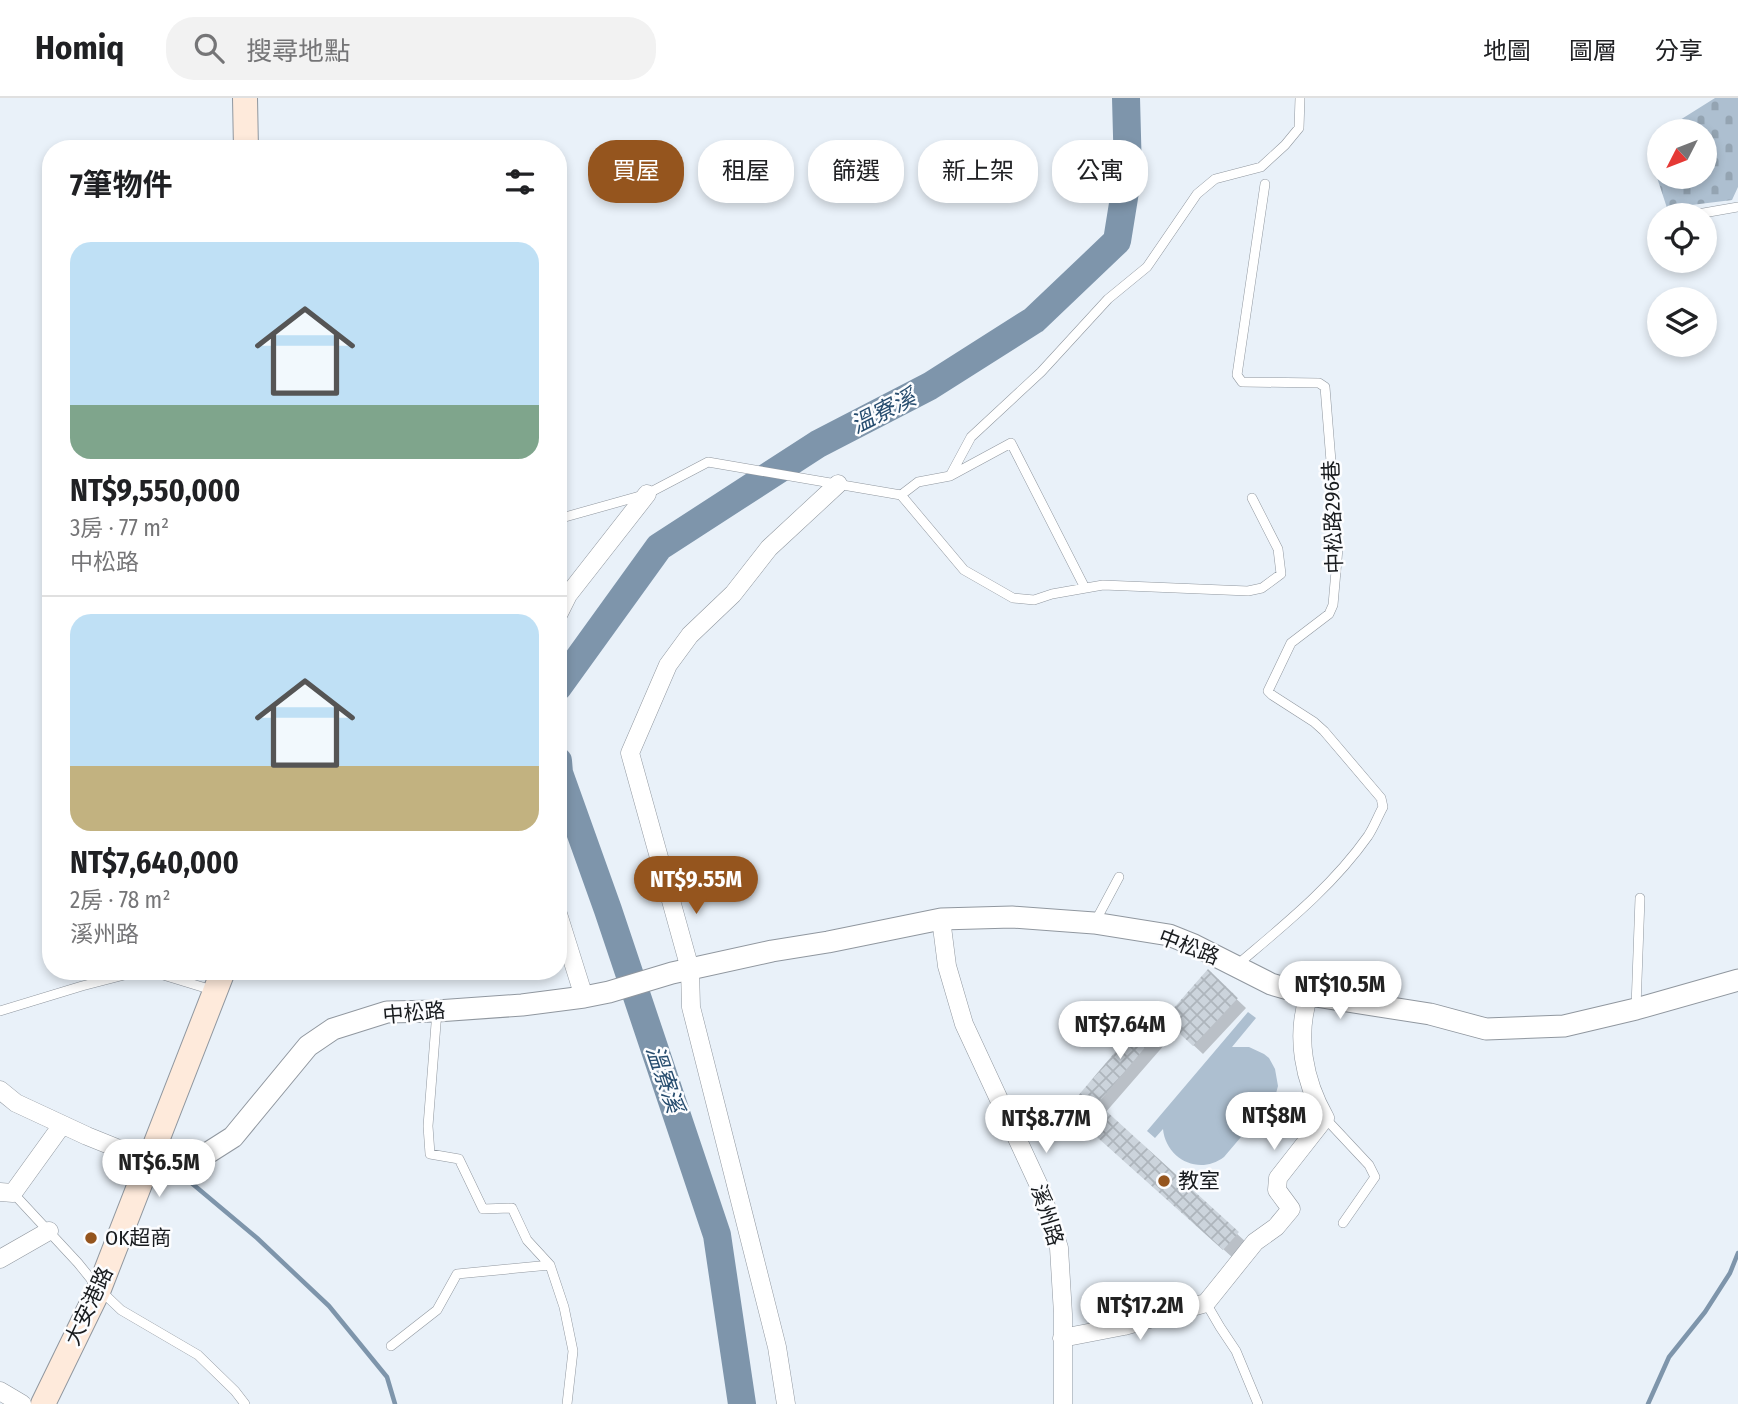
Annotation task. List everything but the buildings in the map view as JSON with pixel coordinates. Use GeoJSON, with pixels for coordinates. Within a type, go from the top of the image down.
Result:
{"type":"FeatureCollection","features":[{"type":"Feature","properties":{"kind":"main road"},"geometry":{"type":"LineString","coordinates":[[245,98],[246,140]]}},
{"type":"Feature","properties":{"kind":"main road","name":"大安港路"},"geometry":{"type":"LineString","coordinates":[[43,1404],[99,1289],[219,981]]}},
{"type":"Feature","properties":{"kind":"street"},"geometry":{"type":"LineString","coordinates":[[786,1404],[777,1347],[681,971],[630,753],[668,665],[690,635],[733,594],[769,548],[838,484]]}},
{"type":"Feature","properties":{"kind":"street"},"geometry":{"type":"LineString","coordinates":[[567,597],[647,494]]}},
{"type":"Feature","properties":{"kind":"street","name":"中松路"},"geometry":{"type":"LineString","coordinates":[[149,1161],[173,1163],[200,1158],[233,1137],[308,1045],[333,1029],[387,1012],[522,1005],[584,997],[681,971],[772,951],[941,919],[1012,917],[1094,923],[1169,935],[1195,945],[1271,984],[1309,995],[1430,1014],[1486,1029],[1564,1026],[1738,980]]}},
{"type":"Feature","properties":{"kind":"street","name":"溪州路"},"geometry":{"type":"LineString","coordinates":[[941,919],[947,966],[964,1024],[1041,1190],[1059,1248],[1063,1314],[1063,1404]]}},
{"type":"Feature","properties":{"kind":"street"},"geometry":{"type":"LineString","coordinates":[[567,943],[584,997]]}},
{"type":"Feature","properties":{"kind":"street"},"geometry":{"type":"LineString","coordinates":[[1062,1338],[1124,1326],[1206,1303],[1255,1242],[1276,1227],[1291,1209],[1277,1190],[1278,1178],[1325,1118],[1304,1063],[1303,1012],[1309,995]]}},
{"type":"Feature","properties":{"kind":"street"},"geometry":{"type":"LineString","coordinates":[[0,1090],[16,1103],[62,1125],[149,1161]]}},
{"type":"Feature","properties":{"kind":"street"},"geometry":{"type":"LineString","coordinates":[[6,1193],[62,1125]]}},
{"type":"Feature","properties":{"kind":"street"},"geometry":{"type":"LineString","coordinates":[[0,1259],[49,1231]]}},
{"type":"Feature","properties":{"kind":"street"},"geometry":{"type":"LineString","coordinates":[[0,1391],[22,1404]]}},
{"type":"Feature","properties":{"kind":"lane"},"geometry":{"type":"LineString","coordinates":[[950,476],[971,437],[1041,372],[1108,299],[1147,267],[1197,194],[1215,179],[1261,167],[1285,145],[1299,128],[1300,98]]}},
{"type":"Feature","properties":{"kind":"lane","name":"中松路296巷"},"geometry":{"type":"LineString","coordinates":[[1236,966],[1329,884],[1369,834],[1383,807],[1381,798],[1324,731],[1268,691],[1292,643],[1332,610],[1338,548],[1325,387],[1319,383],[1242,382],[1237,375],[1265,184]]}},
{"type":"Feature","properties":{"kind":"lane"},"geometry":{"type":"LineString","coordinates":[[1717,211],[1738,207]]}},
{"type":"Feature","properties":{"kind":"lane"},"geometry":{"type":"LineString","coordinates":[[901,495],[918,482],[950,476],[1011,443],[1085,588]]}},
{"type":"Feature","properties":{"kind":"lane"},"geometry":{"type":"LineString","coordinates":[[567,516],[647,494],[708,462],[819,480],[901,495],[964,570],[1013,598],[1034,600],[1103,585],[1248,591],[1262,588],[1281,573],[1278,549],[1252,498]]}},
{"type":"Feature","properties":{"kind":"lane"},"geometry":{"type":"LineString","coordinates":[[1094,923],[1119,877]]}},
{"type":"Feature","properties":{"kind":"lane"},"geometry":{"type":"LineString","coordinates":[[1636,1009],[1640,898]]}},
{"type":"Feature","properties":{"kind":"lane"},"geometry":{"type":"LineString","coordinates":[[0,1011],[105,980]]}},
{"type":"Feature","properties":{"kind":"lane"},"geometry":{"type":"LineString","coordinates":[[437,1011],[428,1126],[430,1154],[459,1159],[484,1209],[512,1208],[527,1240],[550,1265],[564,1307],[573,1351],[567,1404]]}},
{"type":"Feature","properties":{"kind":"lane"},"geometry":{"type":"LineString","coordinates":[[1325,1118],[1369,1164],[1375,1177],[1343,1223]]}},
{"type":"Feature","properties":{"kind":"lane"},"geometry":{"type":"LineString","coordinates":[[6,1193],[49,1231],[99,1289],[121,1310],[198,1355],[245,1404]]}},
{"type":"Feature","properties":{"kind":"lane"},"geometry":{"type":"LineString","coordinates":[[391,1346],[437,1310],[457,1274],[550,1265]]}},
{"type":"Feature","properties":{"kind":"lane"},"geometry":{"type":"LineString","coordinates":[[1206,1303],[1237,1351],[1258,1404]]}},
{"type":"Feature","properties":{"kind":"green space"},"geometry":{"type":"Polygon","coordinates":[[[1715,98],[1738,98],[1738,187],[1732,200],[1665,203],[1661,189],[1717,189],[1717,119],[1682,119],[1715,98]]]}},
{"type":"Feature","properties":{"kind":"green space"},"geometry":{"type":"Polygon","coordinates":[[[1248,1012],[1256,1018],[1232,1047],[1249,1047],[1269,1058],[1275,1069],[1278,1086],[1275,1097],[1224,1157],[1204,1165],[1185,1161],[1170,1149],[1163,1129],[1155,1138],[1147,1131],[1248,1012]]]}},
{"type":"Feature","properties":{"kind":"waterway","name":"溫寮溪"},"geometry":{"type":"LineString","coordinates":[[567,675],[659,547],[818,444],[930,386],[1034,320],[1117,241],[1128,173],[1126,98]]}},
{"type":"Feature","properties":{"kind":"waterway","name":"溫寮溪"},"geometry":{"type":"LineString","coordinates":[[567,795],[717,1235],[742,1404]]}},
{"type":"Feature","properties":{"kind":"waterway"},"geometry":{"type":"LineString","coordinates":[[176,1170],[257,1238],[329,1306],[387,1377],[395,1404]]}},
{"type":"Feature","properties":{"kind":"waterway"},"geometry":{"type":"LineString","coordinates":[[1648,1404],[1669,1357],[1705,1312],[1730,1273],[1738,1253]]}},
{"type":"Feature","properties":{"kind":"place","name":"教室"},"geometry":{"type":"Point","coordinates":[1164,1181]}},
{"type":"Feature","properties":{"kind":"place","name":"OK超商"},"geometry":{"type":"Point","coordinates":[91,1238]}}]}
